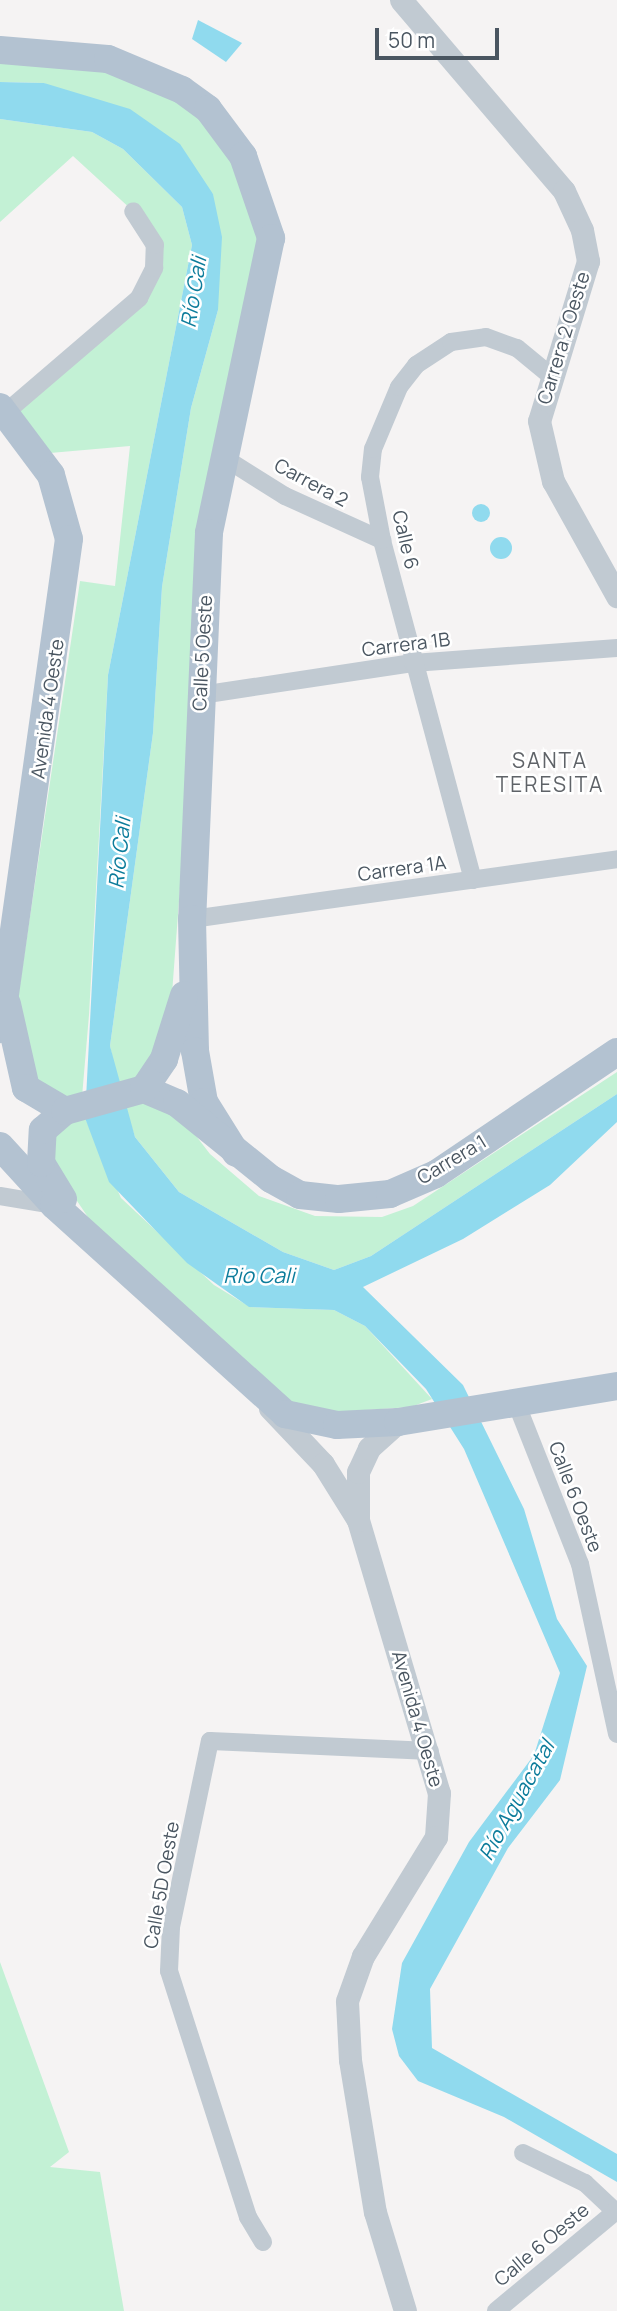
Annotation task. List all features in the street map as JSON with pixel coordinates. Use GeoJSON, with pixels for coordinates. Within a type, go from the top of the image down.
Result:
{"type":"FeatureCollection","features":[{"type":"Feature","properties":{"kind":"main road","name":"Calle 5 Oeste"},"geometry":{"type":"LineString","coordinates":[[0,51],[108,59],[157,74],[208,109],[243,156],[259,186],[271,238],[209,533],[192,919],[195,1051],[204,1102],[236,1153]]}},
{"type":"Feature","properties":{"kind":"main road","name":"Avenida 4 Oeste"},"geometry":{"type":"LineString","coordinates":[[0,1029],[69,539],[51,475],[3,410]]}},
{"type":"Feature","properties":{"kind":"main road"},"geometry":{"type":"LineString","coordinates":[[88,1236],[37,1151],[43,1130],[70,1110],[138,1092],[182,1013],[192,919]]}},
{"type":"Feature","properties":{"kind":"main road"},"geometry":{"type":"LineString","coordinates":[[6,998],[26,1088],[70,1110]]}},
{"type":"Feature","properties":{"kind":"main road","name":"Carrera 1"},"geometry":{"type":"LineString","coordinates":[[138,1092],[177,1103],[236,1153],[300,1195],[390,1194],[436,1174],[617,1052]]}},
{"type":"Feature","properties":{"kind":"main road","name":"Avenida 4 Oeste"},"geometry":{"type":"LineString","coordinates":[[0,1146],[54,1205],[262,1400],[285,1414],[337,1425],[407,1420],[503,1402],[617,1386]]}},
{"type":"Feature","properties":{"kind":"street","name":"Carrera 2 Oeste"},"geometry":{"type":"LineString","coordinates":[[401,0],[564,191],[582,230],[588,261],[539,421],[542,451],[617,596]]}},
{"type":"Feature","properties":{"kind":"street"},"geometry":{"type":"LineString","coordinates":[[3,410],[139,298],[154,268],[155,245],[133,211]]}},
{"type":"Feature","properties":{"kind":"street","name":"Calle 6"},"geometry":{"type":"LineString","coordinates":[[473,880],[382,540],[370,477],[373,449],[382,419],[416,365],[451,342],[486,337],[517,348],[551,376]]}},
{"type":"Feature","properties":{"kind":"street","name":"Carrera 2"},"geometry":{"type":"LineString","coordinates":[[223,457],[316,512],[382,540]]}},
{"type":"Feature","properties":{"kind":"street","name":"Carrera 1B"},"geometry":{"type":"LineString","coordinates":[[201,695],[413,663],[617,648]]}},
{"type":"Feature","properties":{"kind":"street","name":"Carrera 1A"},"geometry":{"type":"LineString","coordinates":[[192,919],[617,859]]}},
{"type":"Feature","properties":{"kind":"street"},"geometry":{"type":"LineString","coordinates":[[0,1196],[54,1205]]}},
{"type":"Feature","properties":{"kind":"street","name":"Avenida 4 Oeste"},"geometry":{"type":"LineString","coordinates":[[262,1400],[323,1464],[358,1520],[430,1751],[439,1793],[436,1837],[363,1956],[347,2001],[357,2109],[375,2212],[405,2311]]}},
{"type":"Feature","properties":{"kind":"street","name":"Calle 6 Oeste"},"geometry":{"type":"LineString","coordinates":[[503,1402],[580,1564],[617,1734]]}},
{"type":"Feature","properties":{"kind":"street","name":"Avenida 4 Oeste"},"geometry":{"type":"LineString","coordinates":[[358,1520],[358,1472],[369,1448],[407,1420]]}},
{"type":"Feature","properties":{"kind":"street","name":"Calle 5D Oeste"},"geometry":{"type":"LineString","coordinates":[[263,2242],[248,2217],[169,1971],[171,1927],[210,1741],[430,1751]]}},
{"type":"Feature","properties":{"kind":"street"},"geometry":{"type":"LineString","coordinates":[[523,2153],[584,2183],[616,2212]]}},
{"type":"Feature","properties":{"kind":"street","name":"Calle 6 Oeste"},"geometry":{"type":"LineString","coordinates":[[496,2311],[616,2212]]}},
{"type":"Feature","properties":{"kind":"green space"},"geometry":{"type":"Polygon","coordinates":[[[0,63],[82,66],[151,85],[199,118],[234,165],[258,238],[213,451],[171,1007],[140,1082],[119,1087],[110,1046],[153,733],[162,587],[191,408],[218,310],[213,194],[44,83],[0,82],[0,63]]]}},
{"type":"Feature","properties":{"kind":"green space"},"geometry":{"type":"Polygon","coordinates":[[[0,119],[92,132],[123,149],[182,207],[192,245],[108,675],[89,1015],[82,1097],[72,1101],[39,1092],[18,997],[80,581],[115,586],[130,446],[50,453],[12,407],[139,298],[154,268],[133,211],[73,156],[0,222],[0,119]]]}},
{"type":"Feature","properties":{"kind":"green space"},"geometry":{"type":"Polygon","coordinates":[[[617,1072],[617,1094],[371,1256],[334,1270],[283,1252],[179,1192],[135,1137],[125,1107],[150,1101],[183,1119],[210,1154],[259,1196],[315,1216],[382,1217],[413,1206],[617,1072]]]}},
{"type":"Feature","properties":{"kind":"green space"},"geometry":{"type":"Polygon","coordinates":[[[85,1118],[121,1198],[214,1285],[250,1307],[334,1310],[365,1326],[432,1399],[411,1407],[336,1412],[290,1402],[94,1226],[56,1170],[52,1136],[60,1126],[85,1118]]]}},
{"type":"Feature","properties":{"kind":"green space"},"geometry":{"type":"Polygon","coordinates":[[[0,1962],[69,2152],[50,2167],[100,2172],[124,2311],[0,2311],[0,1962]]]}},
{"type":"Feature","properties":{"kind":"water"},"geometry":{"type":"Polygon","coordinates":[[[198,20],[242,43],[226,62],[192,39],[198,20]]]}},
{"type":"Feature","properties":{"kind":"water","name":"Rio Cali"},"geometry":{"type":"Polygon","coordinates":[[[0,82],[44,83],[130,109],[180,144],[213,194],[222,237],[218,310],[191,408],[162,587],[153,733],[110,1046],[135,1137],[179,1192],[283,1252],[334,1270],[371,1256],[617,1094],[617,1122],[550,1185],[463,1239],[363,1287],[463,1385],[524,1509],[557,1619],[587,1666],[560,1780],[508,1848],[430,1989],[432,2048],[617,2154],[617,2182],[504,2117],[418,2081],[399,2056],[392,2029],[402,1963],[469,1842],[534,1755],[560,1673],[464,1449],[426,1389],[365,1326],[334,1310],[249,1307],[187,1263],[109,1182],[85,1118],[108,675],[192,245],[182,207],[123,149],[92,132],[0,119],[0,82]]]}},
{"type":"Feature","properties":{"kind":"water"},"geometry":{"type":"Polygon","coordinates":[[[477,504],[485,504],[490,513],[488,520],[477,522],[472,517],[472,509],[477,504]]]}},
{"type":"Feature","properties":{"kind":"water"},"geometry":{"type":"Polygon","coordinates":[[[501,537],[509,540],[512,548],[509,556],[501,559],[493,556],[490,548],[493,540],[501,537]]]}},
{"type":"Feature","properties":{"kind":"district","name":"SANTA TERESITA"},"geometry":{"type":"Point","coordinates":[550,772]}},
{"type":"Feature","properties":{"kind":"water label","name":"Río Cali"},"geometry":{"type":"Point","coordinates":[193,292]}},
{"type":"Feature","properties":{"kind":"water label","name":"Río Cali"},"geometry":{"type":"Point","coordinates":[119,853]}},
{"type":"Feature","properties":{"kind":"water label","name":"Río Aguacatal"},"geometry":{"type":"Point","coordinates":[516,1800]}}]}
